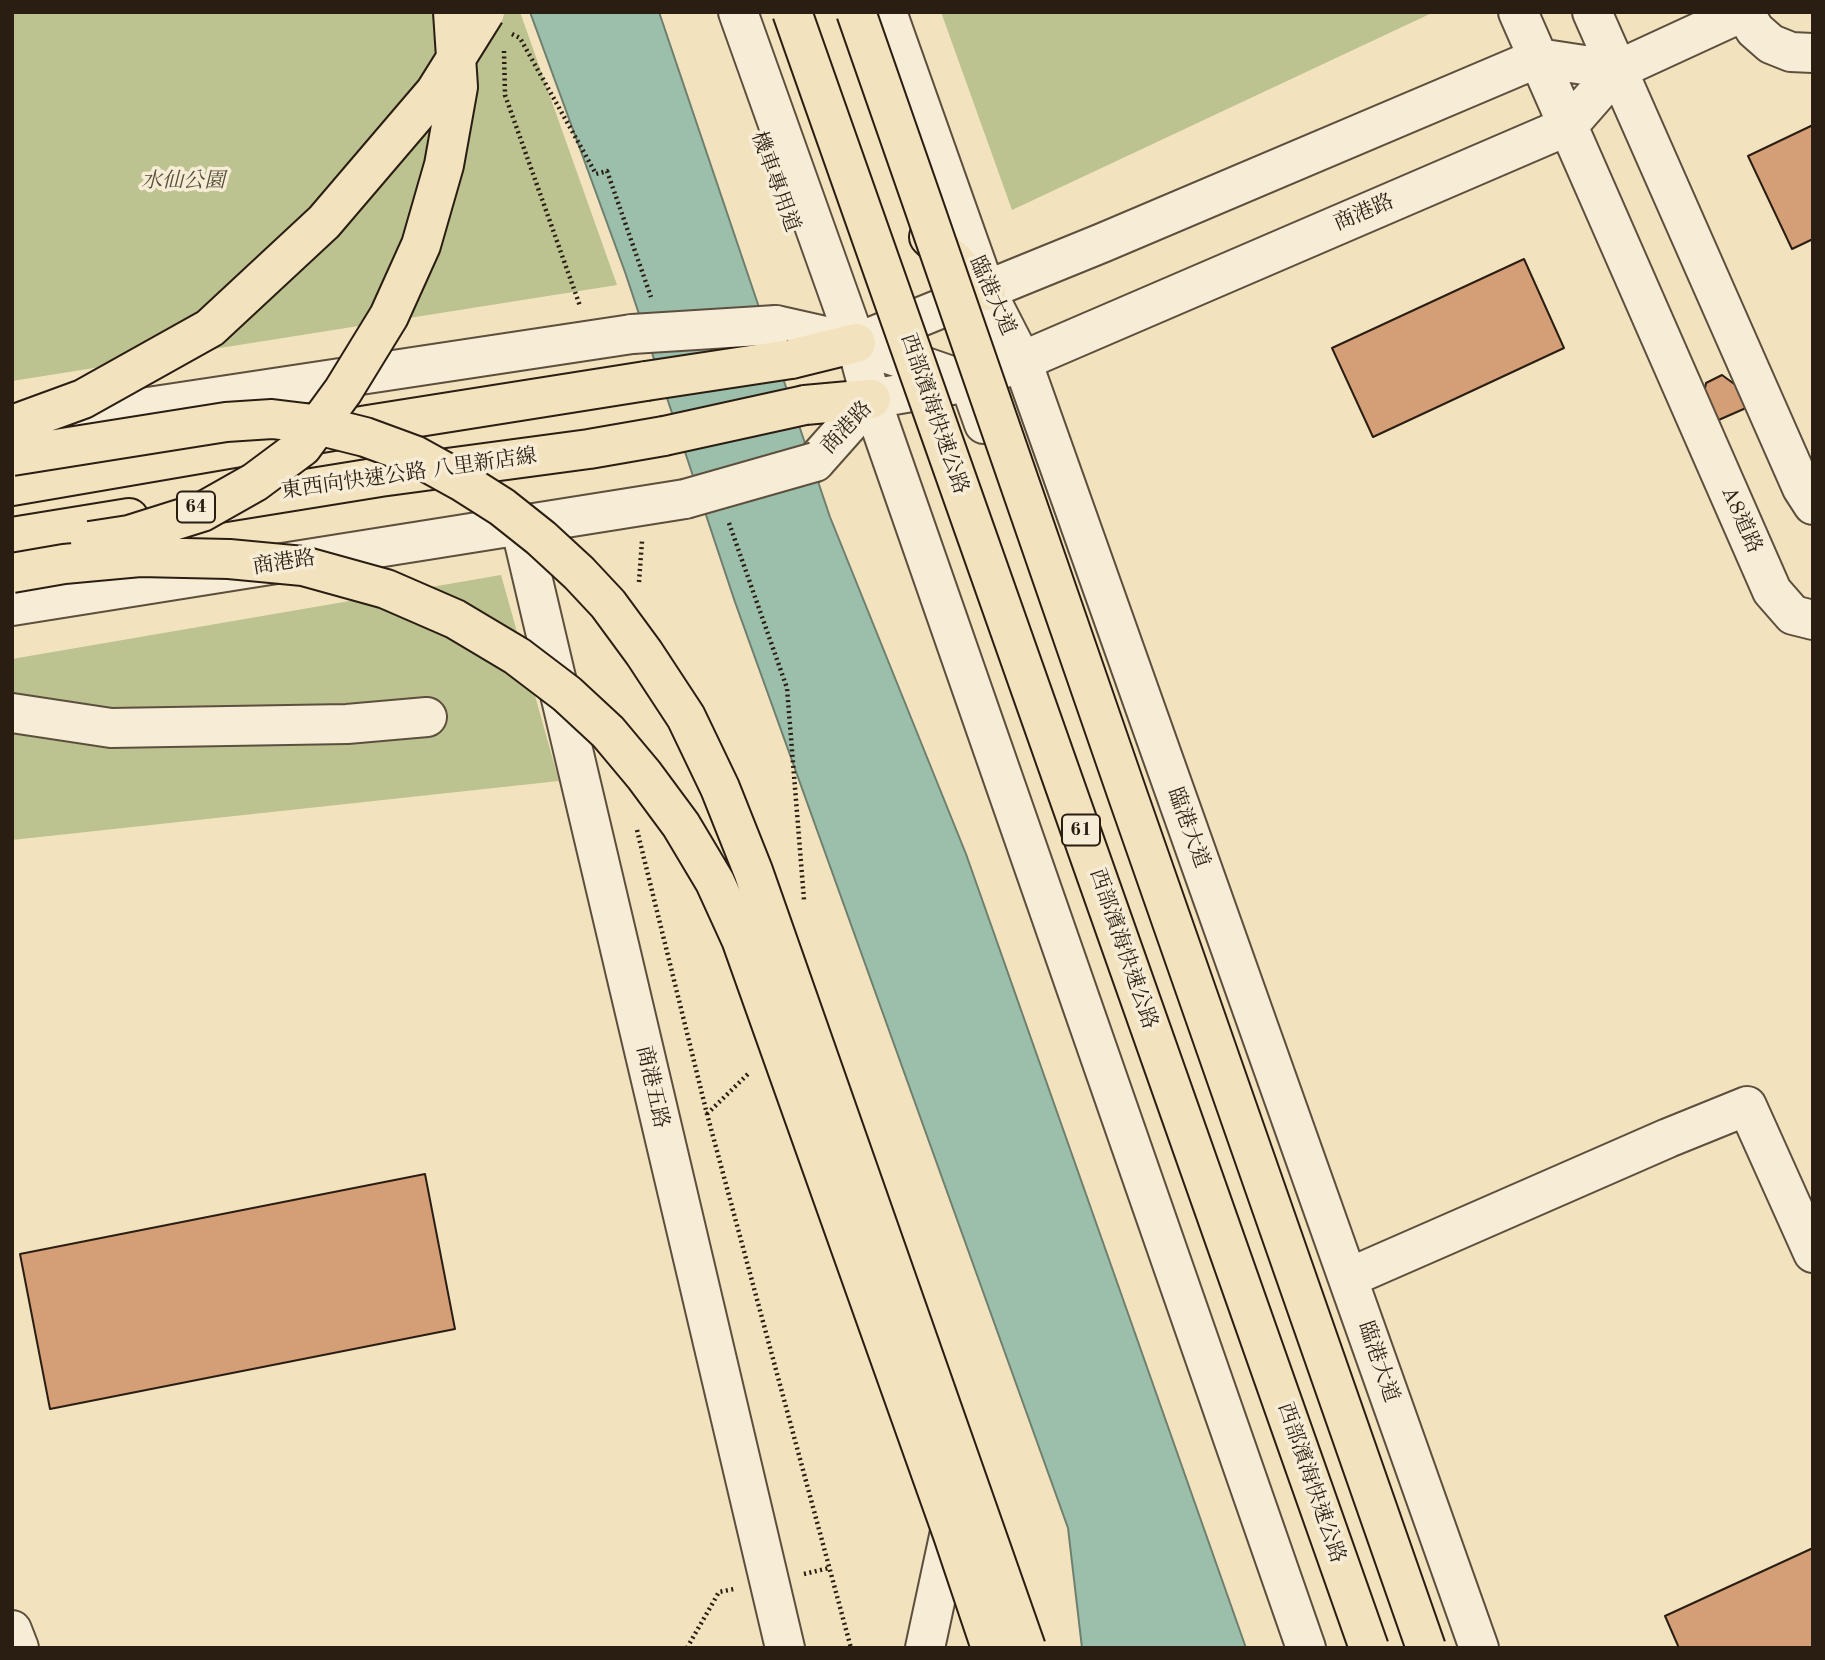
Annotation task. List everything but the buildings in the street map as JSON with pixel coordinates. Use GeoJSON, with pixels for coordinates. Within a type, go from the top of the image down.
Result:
{"type":"FeatureCollection","features":[{"type":"Feature","properties":{"kind":"highway"},"geometry":{"type":"LineString","coordinates":[[12,554],[129,535],[202,512],[255,482],[302,447],[343,391],[389,316],[421,245],[444,165],[458,87],[453,12]]}},
{"type":"Feature","properties":{"kind":"highway","name":"西部濱海快速公路"},"geometry":{"type":"LineString","coordinates":[[792,12],[1369,1648]]}},
{"type":"Feature","properties":{"kind":"highway"},"geometry":{"type":"LineString","coordinates":[[809,12],[1387,1648]]}},
{"type":"Feature","properties":{"kind":"highway"},"geometry":{"type":"LineString","coordinates":[[840,12],[915,224],[986,291]]}},
{"type":"Feature","properties":{"kind":"highway"},"geometry":{"type":"LineString","coordinates":[[856,12],[1426,1648]]}},
{"type":"Feature","properties":{"kind":"highway"},"geometry":{"type":"LineString","coordinates":[[12,426],[83,400],[210,328],[324,222],[435,92],[497,28]]}},
{"type":"Feature","properties":{"kind":"highway"},"geometry":{"type":"LineString","coordinates":[[12,486],[368,425],[792,359],[856,343]]}},
{"type":"Feature","properties":{"kind":"highway","name":"東西向快速公路 八里新店線"},"geometry":{"type":"LineString","coordinates":[[12,537],[380,477],[589,449],[664,436],[805,405],[871,399]]}},
{"type":"Feature","properties":{"kind":"highway"},"geometry":{"type":"LineString","coordinates":[[12,456],[238,421],[272,419],[299,422],[365,437],[414,456],[502,507],[570,564],[608,604],[686,717],[720,788],[758,885],[1027,1648]]}},
{"type":"Feature","properties":{"kind":"highway"},"geometry":{"type":"LineString","coordinates":[[12,573],[141,557],[229,559],[303,566],[386,589],[455,619],[517,656],[567,694],[608,732],[681,825],[715,882],[741,939],[992,1648]]}},
{"type":"Feature","properties":{"kind":"street","name":"機車專用道"},"geometry":{"type":"LineString","coordinates":[[715,12],[797,243],[856,343]]}},
{"type":"Feature","properties":{"kind":"street"},"geometry":{"type":"LineString","coordinates":[[738,12],[856,343],[871,399],[1306,1648]]}},
{"type":"Feature","properties":{"kind":"street","name":"臨港大道"},"geometry":{"type":"LineString","coordinates":[[887,12],[986,291],[1022,361],[1479,1648]]}},
{"type":"Feature","properties":{"kind":"street","name":"A8道路"},"geometry":{"type":"LineString","coordinates":[[1518,12],[1772,591],[1793,615],[1813,620]]}},
{"type":"Feature","properties":{"kind":"street"},"geometry":{"type":"LineString","coordinates":[[1592,12],[1802,488],[1813,505]]}},
{"type":"Feature","properties":{"kind":"street","name":"商港路"},"geometry":{"type":"LineString","coordinates":[[12,606],[685,499],[815,462],[871,399],[969,382],[1568,126],[1617,70],[1743,12],[1755,30],[1771,44],[1791,52],[1813,53]]}},
{"type":"Feature","properties":{"kind":"street"},"geometry":{"type":"LineString","coordinates":[[856,343],[986,291],[1538,58],[1617,70]]}},
{"type":"Feature","properties":{"kind":"street"},"geometry":{"type":"LineString","coordinates":[[12,426],[620,336],[776,325],[856,343],[969,382],[1409,1648]]}},
{"type":"Feature","properties":{"kind":"street","name":"商港五路"},"geometry":{"type":"LineString","coordinates":[[520,526],[785,1648]]}},
{"type":"Feature","properties":{"kind":"street"},"geometry":{"type":"LineString","coordinates":[[12,713],[111,728],[333,724],[427,717]]}},
{"type":"Feature","properties":{"kind":"street"},"geometry":{"type":"LineString","coordinates":[[786,1035],[954,1508],[925,1648]]}},
{"type":"Feature","properties":{"kind":"street"},"geometry":{"type":"LineString","coordinates":[[1348,1278],[1655,1143],[1747,1106],[1813,1253]]}},
{"type":"Feature","properties":{"kind":"street"},"geometry":{"type":"LineString","coordinates":[[12,1630],[19,1648]]}},
{"type":"Feature","properties":{"kind":"path"},"geometry":{"type":"LineString","coordinates":[[497,28],[520,38],[596,174],[607,171],[652,300]]}},
{"type":"Feature","properties":{"kind":"path"},"geometry":{"type":"LineString","coordinates":[[497,28],[505,95],[584,316],[620,336]]}},
{"type":"Feature","properties":{"kind":"path"},"geometry":{"type":"LineString","coordinates":[[728,520],[787,688],[804,902]]}},
{"type":"Feature","properties":{"kind":"path"},"geometry":{"type":"LineString","coordinates":[[786,1035],[708,1114],[851,1648]]}},
{"type":"Feature","properties":{"kind":"path"},"geometry":{"type":"LineString","coordinates":[[687,1648],[719,1592]]}},
{"type":"Feature","properties":{"kind":"green space","name":"水仙公園"},"geometry":{"type":"Polygon","coordinates":[[[12,12],[520,12],[617,285],[12,381],[12,12]]]}},
{"type":"Feature","properties":{"kind":"green space"},"geometry":{"type":"Polygon","coordinates":[[[941,12],[1434,12],[1012,210],[941,12]]]}},
{"type":"Feature","properties":{"kind":"green space"},"geometry":{"type":"Polygon","coordinates":[[[501,575],[559,781],[12,840],[12,659],[501,575]]]}},
{"type":"Feature","properties":{"kind":"shaded area"},"geometry":{"type":"Polygon","coordinates":[[[530,12],[659,12],[830,517],[966,854],[1246,1648],[1082,1648],[1068,1528],[735,602],[625,272],[530,12]]]}}]}
